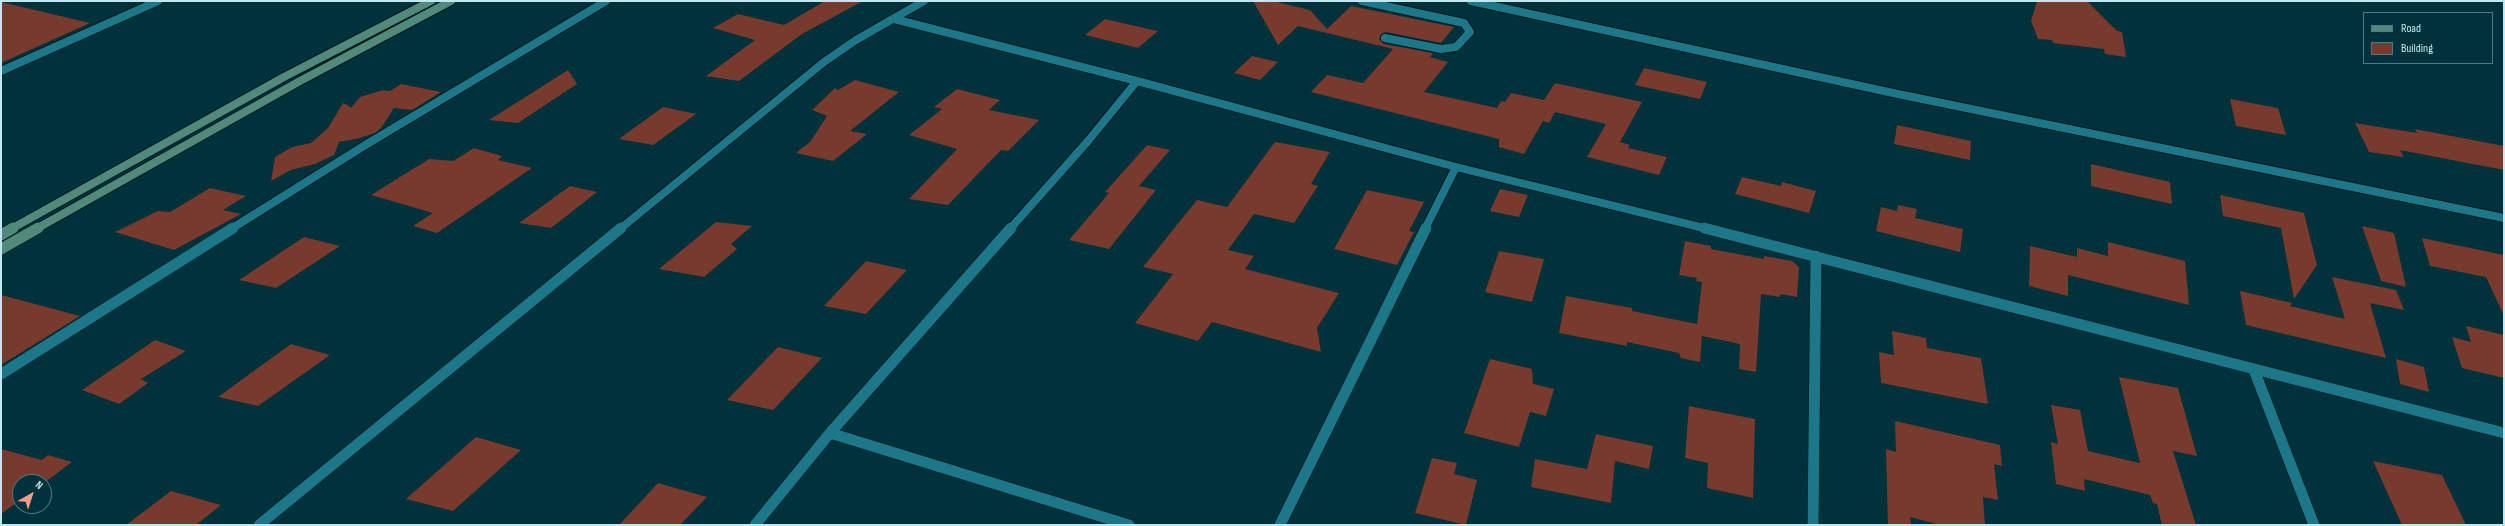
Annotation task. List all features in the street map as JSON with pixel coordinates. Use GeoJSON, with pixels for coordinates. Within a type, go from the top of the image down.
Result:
{"type":"FeatureCollection","features":[{"type":"Feature","properties":{"kind":"main road"},"geometry":{"type":"LineString","coordinates":[[1,235],[284,77],[431,1]]}},
{"type":"Feature","properties":{"kind":"main road"},"geometry":{"type":"LineString","coordinates":[[1,249],[300,81],[451,1]]}},
{"type":"Feature","properties":{"kind":"street"},"geometry":{"type":"LineString","coordinates":[[1,71],[158,1]]}},
{"type":"Feature","properties":{"kind":"street"},"geometry":{"type":"LineString","coordinates":[[1,374],[367,144],[606,1]]}},
{"type":"Feature","properties":{"kind":"street"},"geometry":{"type":"LineString","coordinates":[[259,525],[824,62],[856,40],[924,1]]}},
{"type":"Feature","properties":{"kind":"street"},"geometry":{"type":"LineString","coordinates":[[1362,1],[1464,23],[1470,32],[1456,48],[1441,49],[1385,38]]}},
{"type":"Feature","properties":{"kind":"street"},"geometry":{"type":"LineString","coordinates":[[1471,1],[1893,93],[2504,218]]}},
{"type":"Feature","properties":{"kind":"street"},"geometry":{"type":"LineString","coordinates":[[894,19],[1137,81],[1456,167],[1816,256],[2254,370],[2504,433]]}},
{"type":"Feature","properties":{"kind":"street"},"geometry":{"type":"LineString","coordinates":[[755,525],[830,433],[1088,141],[1137,81]]}},
{"type":"Feature","properties":{"kind":"street"},"geometry":{"type":"LineString","coordinates":[[1280,525],[1456,167]]}},
{"type":"Feature","properties":{"kind":"street"},"geometry":{"type":"LineString","coordinates":[[1813,525],[1816,256]]}},
{"type":"Feature","properties":{"kind":"street"},"geometry":{"type":"LineString","coordinates":[[2254,370],[2314,525]]}},
{"type":"Feature","properties":{"kind":"street"},"geometry":{"type":"LineString","coordinates":[[830,433],[1129,525]]}},
{"type":"Feature","properties":{"kind":"building"},"geometry":{"type":"Polygon","coordinates":[[[825,1],[863,1],[802,34],[739,81],[706,76],[755,40],[713,28],[738,14],[784,25],[825,1]]]}},
{"type":"Feature","properties":{"kind":"building"},"geometry":{"type":"Polygon","coordinates":[[[1253,1],[1273,1],[1310,10],[1327,29],[1351,6],[1454,27],[1441,43],[1386,32],[1381,34],[1379,39],[1384,44],[1433,53],[1430,57],[1448,62],[1424,92],[1497,108],[1501,101],[1505,102],[1511,93],[1544,100],[1555,83],[1642,102],[1620,142],[1630,145],[1628,148],[1667,157],[1659,175],[1587,157],[1606,124],[1555,112],[1549,123],[1543,121],[1524,154],[1499,147],[1499,139],[1311,92],[1327,75],[1363,83],[1393,49],[1298,26],[1278,45],[1253,1]]]}},
{"type":"Feature","properties":{"kind":"building"},"geometry":{"type":"Polygon","coordinates":[[[2037,1],[2087,1],[2117,31],[2122,32],[2126,57],[2105,54],[2104,49],[2053,43],[2052,40],[2038,39],[2031,21],[2037,1]]]}},
{"type":"Feature","properties":{"kind":"building"},"geometry":{"type":"Polygon","coordinates":[[[1,2],[90,23],[1,63],[1,2]]]}},
{"type":"Feature","properties":{"kind":"building"},"geometry":{"type":"Polygon","coordinates":[[[1105,19],[1158,31],[1138,48],[1085,35],[1105,19]]]}},
{"type":"Feature","properties":{"kind":"building"},"geometry":{"type":"Polygon","coordinates":[[[1252,56],[1278,62],[1260,80],[1234,73],[1252,56]]]}},
{"type":"Feature","properties":{"kind":"building"},"geometry":{"type":"Polygon","coordinates":[[[1644,68],[1707,82],[1700,99],[1635,85],[1644,68]]]}},
{"type":"Feature","properties":{"kind":"building"},"geometry":{"type":"Polygon","coordinates":[[[568,70],[577,84],[518,123],[489,120],[568,70]]]}},
{"type":"Feature","properties":{"kind":"building"},"geometry":{"type":"Polygon","coordinates":[[[855,80],[899,92],[850,131],[867,134],[833,161],[796,153],[810,142],[827,116],[812,110],[835,88],[838,90],[855,80]]]}},
{"type":"Feature","properties":{"kind":"building"},"geometry":{"type":"Polygon","coordinates":[[[401,84],[441,92],[412,110],[394,108],[381,128],[375,133],[356,139],[339,142],[334,155],[315,164],[291,170],[271,181],[275,157],[292,147],[311,143],[328,128],[343,103],[351,107],[350,109],[360,97],[383,90],[390,91],[401,84]]]}},
{"type":"Feature","properties":{"kind":"building"},"geometry":{"type":"Polygon","coordinates":[[[957,89],[1000,100],[989,110],[1039,120],[1008,151],[1001,150],[948,205],[909,199],[957,149],[909,135],[942,109],[934,107],[957,89]]]}},
{"type":"Feature","properties":{"kind":"building"},"geometry":{"type":"Polygon","coordinates":[[[2230,99],[2278,108],[2286,135],[2236,126],[2230,99]]]}},
{"type":"Feature","properties":{"kind":"building"},"geometry":{"type":"Polygon","coordinates":[[[663,107],[696,114],[653,145],[619,139],[663,107]]]}},
{"type":"Feature","properties":{"kind":"building"},"geometry":{"type":"Polygon","coordinates":[[[2355,123],[2417,133],[2415,129],[2504,146],[2504,170],[2400,150],[2404,157],[2369,152],[2355,123]]]}},
{"type":"Feature","properties":{"kind":"building"},"geometry":{"type":"Polygon","coordinates":[[[1897,125],[1971,141],[1970,160],[1894,144],[1897,125]]]}},
{"type":"Feature","properties":{"kind":"building"},"geometry":{"type":"Polygon","coordinates":[[[1275,142],[1330,152],[1311,184],[1318,186],[1294,223],[1254,214],[1228,250],[1254,256],[1245,269],[1339,293],[1317,328],[1321,352],[1212,322],[1198,341],[1135,323],[1173,274],[1143,267],[1197,200],[1227,207],[1275,142]]]}},
{"type":"Feature","properties":{"kind":"building"},"geometry":{"type":"Polygon","coordinates":[[[1147,145],[1170,150],[1139,186],[1156,190],[1109,249],[1069,240],[1109,193],[1105,192],[1147,145]]]}},
{"type":"Feature","properties":{"kind":"building"},"geometry":{"type":"Polygon","coordinates":[[[474,148],[502,156],[498,160],[532,168],[437,233],[413,226],[433,213],[371,195],[429,159],[453,161],[474,148]]]}},
{"type":"Feature","properties":{"kind":"building"},"geometry":{"type":"Polygon","coordinates":[[[2091,164],[2170,182],[2172,204],[2091,186],[2091,164]]]}},
{"type":"Feature","properties":{"kind":"building"},"geometry":{"type":"Polygon","coordinates":[[[1742,177],[1781,186],[1782,182],[1816,191],[1809,213],[1735,194],[1742,177]]]}},
{"type":"Feature","properties":{"kind":"building"},"geometry":{"type":"Polygon","coordinates":[[[570,186],[597,192],[551,228],[519,223],[570,186]]]}},
{"type":"Feature","properties":{"kind":"building"},"geometry":{"type":"Polygon","coordinates":[[[210,188],[246,196],[223,210],[241,214],[174,250],[115,232],[158,211],[170,212],[210,188]]]}},
{"type":"Feature","properties":{"kind":"building"},"geometry":{"type":"Polygon","coordinates":[[[1500,189],[1528,195],[1519,217],[1490,211],[1500,189]]]}},
{"type":"Feature","properties":{"kind":"building"},"geometry":{"type":"Polygon","coordinates":[[[1367,190],[1424,202],[1409,231],[1414,232],[1397,265],[1334,249],[1367,190]]]}},
{"type":"Feature","properties":{"kind":"building"},"geometry":{"type":"Polygon","coordinates":[[[2220,195],[2304,213],[2317,265],[2294,299],[2281,228],[2223,216],[2220,195]]]}},
{"type":"Feature","properties":{"kind":"building"},"geometry":{"type":"Polygon","coordinates":[[[1898,205],[1917,209],[1915,218],[1963,229],[1960,252],[1876,231],[1881,207],[1897,211],[1898,205]]]}},
{"type":"Feature","properties":{"kind":"building"},"geometry":{"type":"Polygon","coordinates":[[[716,222],[752,226],[731,244],[737,249],[704,277],[659,269],[716,222]]]}},
{"type":"Feature","properties":{"kind":"building"},"geometry":{"type":"Polygon","coordinates":[[[2362,226],[2394,233],[2406,287],[2381,281],[2362,226]]]}},
{"type":"Feature","properties":{"kind":"building"},"geometry":{"type":"Polygon","coordinates":[[[304,237],[340,246],[276,288],[239,280],[304,237]]]}},
{"type":"Feature","properties":{"kind":"building"},"geometry":{"type":"Polygon","coordinates":[[[2422,238],[2504,255],[2504,316],[2486,277],[2430,266],[2422,238]]]}},
{"type":"Feature","properties":{"kind":"building"},"geometry":{"type":"Polygon","coordinates":[[[1685,241],[1711,246],[1711,249],[1764,259],[1764,256],[1792,261],[1799,267],[1797,297],[1780,294],[1780,297],[1761,294],[1756,372],[1739,369],[1740,344],[1702,336],[1700,362],[1681,358],[1679,353],[1627,342],[1627,346],[1559,333],[1566,296],[1632,308],[1632,311],[1697,324],[1702,282],[1696,281],[1697,278],[1679,275],[1685,241]]]}},
{"type":"Feature","properties":{"kind":"building"},"geometry":{"type":"Polygon","coordinates":[[[2108,242],[2185,261],[2189,305],[2068,275],[2068,296],[2029,286],[2030,246],[2077,257],[2077,248],[2108,256],[2108,242]]]}},
{"type":"Feature","properties":{"kind":"building"},"geometry":{"type":"Polygon","coordinates":[[[1499,251],[1544,259],[1532,302],[1485,292],[1499,251]]]}},
{"type":"Feature","properties":{"kind":"building"},"geometry":{"type":"Polygon","coordinates":[[[866,261],[907,270],[866,314],[824,306],[866,261]]]}},
{"type":"Feature","properties":{"kind":"building"},"geometry":{"type":"Polygon","coordinates":[[[2332,277],[2396,290],[2404,310],[2370,303],[2386,358],[2246,325],[2240,291],[2292,303],[2290,306],[2345,319],[2332,277]]]}},
{"type":"Feature","properties":{"kind":"building"},"geometry":{"type":"Polygon","coordinates":[[[1,295],[80,316],[1,365],[1,295]]]}},
{"type":"Feature","properties":{"kind":"building"},"geometry":{"type":"Polygon","coordinates":[[[2466,326],[2504,335],[2504,378],[2462,368],[2452,337],[2471,342],[2466,326]]]}},
{"type":"Feature","properties":{"kind":"building"},"geometry":{"type":"Polygon","coordinates":[[[1892,331],[1926,338],[1927,348],[1981,358],[1988,404],[1881,383],[1879,352],[1894,355],[1892,331]]]}},
{"type":"Feature","properties":{"kind":"building"},"geometry":{"type":"Polygon","coordinates":[[[155,340],[186,351],[141,379],[148,383],[119,404],[82,390],[155,340]]]}},
{"type":"Feature","properties":{"kind":"building"},"geometry":{"type":"Polygon","coordinates":[[[291,344],[330,355],[258,406],[218,397],[291,344]]]}},
{"type":"Feature","properties":{"kind":"building"},"geometry":{"type":"Polygon","coordinates":[[[778,347],[822,358],[773,410],[727,400],[778,347]]]}},
{"type":"Feature","properties":{"kind":"building"},"geometry":{"type":"Polygon","coordinates":[[[1490,359],[1532,369],[1533,384],[1554,389],[1546,416],[1530,412],[1519,447],[1464,433],[1490,359]]]}},
{"type":"Feature","properties":{"kind":"building"},"geometry":{"type":"Polygon","coordinates":[[[2396,359],[2424,367],[2429,392],[2400,384],[2396,359]]]}},
{"type":"Feature","properties":{"kind":"building"},"geometry":{"type":"Polygon","coordinates":[[[2119,377],[2178,388],[2197,456],[2173,451],[2196,525],[2162,525],[2157,504],[2153,503],[2150,495],[2084,479],[2085,491],[2056,484],[2051,442],[2058,444],[2051,405],[2080,410],[2088,451],[2140,463],[2119,377]]]}},
{"type":"Feature","properties":{"kind":"building"},"geometry":{"type":"Polygon","coordinates":[[[1689,406],[1755,419],[1753,498],[1707,488],[1708,463],[1685,458],[1689,406]]]}},
{"type":"Feature","properties":{"kind":"building"},"geometry":{"type":"Polygon","coordinates":[[[1895,421],[2000,445],[2002,466],[1994,464],[1998,500],[1983,497],[1985,525],[1940,525],[1910,517],[1911,525],[1888,525],[1886,449],[1896,452],[1895,421]]]}},
{"type":"Feature","properties":{"kind":"building"},"geometry":{"type":"Polygon","coordinates":[[[1596,434],[1653,446],[1649,469],[1615,461],[1611,503],[1531,487],[1535,459],[1587,469],[1596,434]]]}},
{"type":"Feature","properties":{"kind":"building"},"geometry":{"type":"Polygon","coordinates":[[[476,437],[521,450],[453,511],[406,499],[476,437]]]}},
{"type":"Feature","properties":{"kind":"building"},"geometry":{"type":"Polygon","coordinates":[[[1,449],[42,460],[48,455],[72,462],[52,477],[52,474],[12,474],[12,506],[1,514],[1,449]]]}},
{"type":"Feature","properties":{"kind":"building"},"geometry":{"type":"Polygon","coordinates":[[[1432,458],[1457,463],[1454,474],[1477,480],[1466,525],[1415,513],[1432,458]]]}},
{"type":"Feature","properties":{"kind":"building"},"geometry":{"type":"Polygon","coordinates":[[[2373,461],[2442,475],[2466,525],[2402,525],[2373,461]]]}},
{"type":"Feature","properties":{"kind":"building"},"geometry":{"type":"Polygon","coordinates":[[[658,483],[707,497],[680,525],[619,525],[658,483]]]}},
{"type":"Feature","properties":{"kind":"building"},"geometry":{"type":"Polygon","coordinates":[[[171,491],[221,505],[196,525],[126,525],[171,491]]]}}]}
